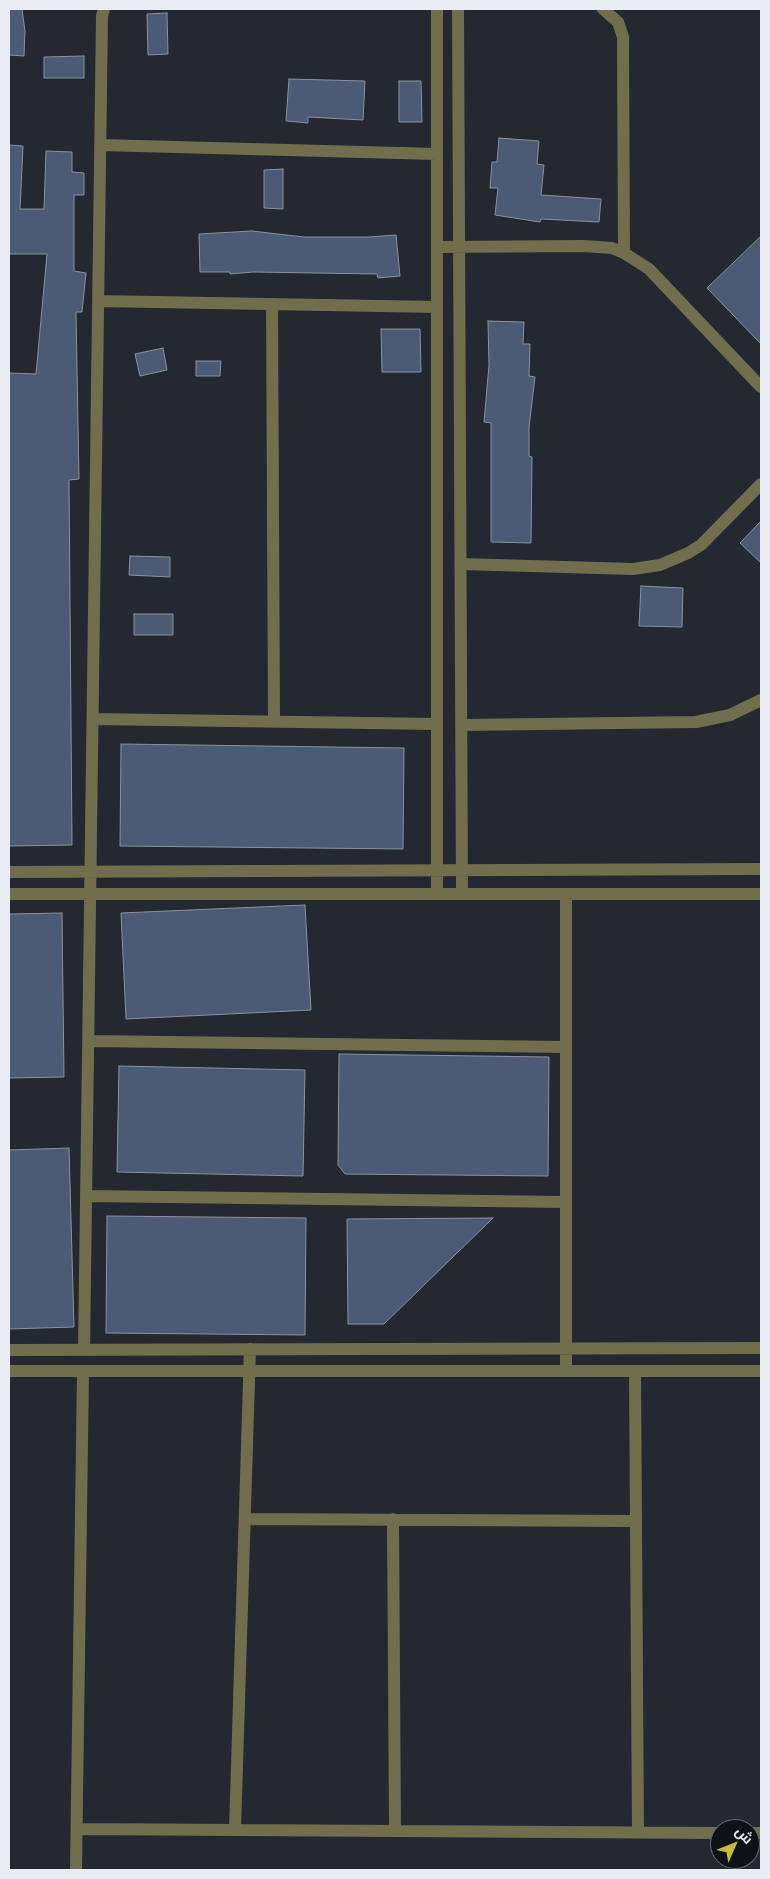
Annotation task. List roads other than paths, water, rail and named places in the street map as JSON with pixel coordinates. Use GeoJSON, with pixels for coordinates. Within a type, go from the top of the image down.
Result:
{"type":"FeatureCollection","features":[{"type":"Feature","properties":{"kind":"street"},"geometry":{"type":"LineString","coordinates":[[84,1350],[100,145],[104,9]]}},
{"type":"Feature","properties":{"kind":"street"},"geometry":{"type":"LineString","coordinates":[[437,9],[437,894]]}},
{"type":"Feature","properties":{"kind":"street"},"geometry":{"type":"LineString","coordinates":[[458,9],[462,894]]}},
{"type":"Feature","properties":{"kind":"street"},"geometry":{"type":"LineString","coordinates":[[603,9],[618,22],[623,37],[624,253]]}},
{"type":"Feature","properties":{"kind":"street"},"geometry":{"type":"LineString","coordinates":[[100,145],[437,154]]}},
{"type":"Feature","properties":{"kind":"street"},"geometry":{"type":"LineString","coordinates":[[437,247],[598,246],[624,253],[649,269],[761,387]]}},
{"type":"Feature","properties":{"kind":"street"},"geometry":{"type":"LineString","coordinates":[[98,301],[437,307]]}},
{"type":"Feature","properties":{"kind":"street"},"geometry":{"type":"LineString","coordinates":[[272,304],[274,722]]}},
{"type":"Feature","properties":{"kind":"street"},"geometry":{"type":"LineString","coordinates":[[461,564],[633,569],[660,564],[680,557],[701,545],[761,484]]}},
{"type":"Feature","properties":{"kind":"street"},"geometry":{"type":"LineString","coordinates":[[462,726],[696,722],[730,714],[761,700]]}},
{"type":"Feature","properties":{"kind":"street"},"geometry":{"type":"LineString","coordinates":[[93,719],[436,724]]}},
{"type":"Feature","properties":{"kind":"street"},"geometry":{"type":"LineString","coordinates":[[9,872],[462,872],[761,869]]}},
{"type":"Feature","properties":{"kind":"street"},"geometry":{"type":"LineString","coordinates":[[9,894],[761,894]]}},
{"type":"Feature","properties":{"kind":"street"},"geometry":{"type":"LineString","coordinates":[[566,894],[566,1371]]}},
{"type":"Feature","properties":{"kind":"street"},"geometry":{"type":"LineString","coordinates":[[88,1041],[566,1047]]}},
{"type":"Feature","properties":{"kind":"street"},"geometry":{"type":"LineString","coordinates":[[86,1196],[566,1202]]}},
{"type":"Feature","properties":{"kind":"street"},"geometry":{"type":"LineString","coordinates":[[9,1350],[761,1348]]}},
{"type":"Feature","properties":{"kind":"street"},"geometry":{"type":"LineString","coordinates":[[235,1830],[250,1349]]}},
{"type":"Feature","properties":{"kind":"street"},"geometry":{"type":"LineString","coordinates":[[9,1371],[761,1371]]}},
{"type":"Feature","properties":{"kind":"street"},"geometry":{"type":"LineString","coordinates":[[76,1870],[82,1371]]}},
{"type":"Feature","properties":{"kind":"street"},"geometry":{"type":"LineString","coordinates":[[635,1371],[638,1832]]}},
{"type":"Feature","properties":{"kind":"street"},"geometry":{"type":"LineString","coordinates":[[245,1519],[636,1521]]}},
{"type":"Feature","properties":{"kind":"street"},"geometry":{"type":"LineString","coordinates":[[393,1519],[395,1831]]}},
{"type":"Feature","properties":{"kind":"street"},"geometry":{"type":"LineString","coordinates":[[77,1829],[710,1833]]}}]}
